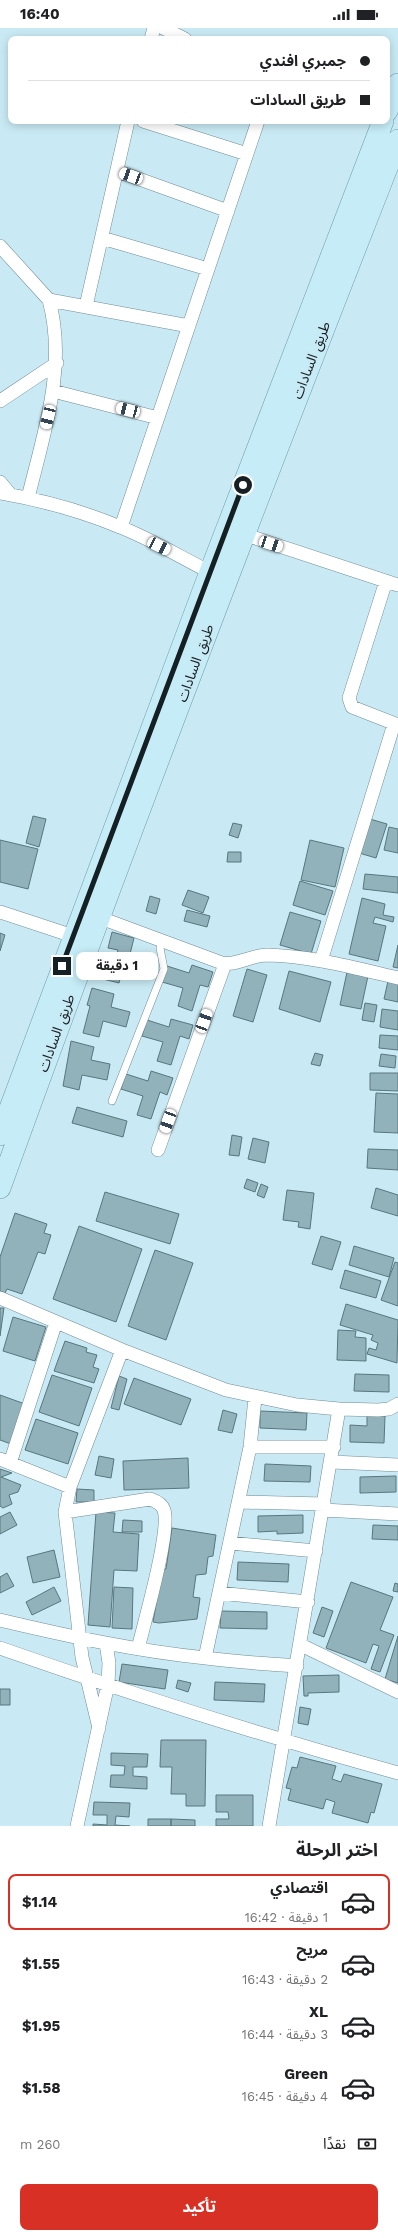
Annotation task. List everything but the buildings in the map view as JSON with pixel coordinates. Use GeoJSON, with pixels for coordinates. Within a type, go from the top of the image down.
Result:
{"type":"FeatureCollection","features":[{"type":"Feature","properties":{"kind":"main road","name":"طريق السادات"},"geometry":{"type":"LineString","coordinates":[[0,1188],[98,917],[168,710],[210,572],[382,124]]}},
{"type":"Feature","properties":{"kind":"main road","name":"طريق السادات"},"geometry":{"type":"LineString","coordinates":[[0,1135],[4,1110],[73,936],[243,534],[398,140]]}},
{"type":"Feature","properties":{"kind":"street"},"geometry":{"type":"LineString","coordinates":[[163,28],[179,36]]}},
{"type":"Feature","properties":{"kind":"street"},"geometry":{"type":"LineString","coordinates":[[86,306],[127,124]]}},
{"type":"Feature","properties":{"kind":"street"},"geometry":{"type":"LineString","coordinates":[[152,124],[247,154]]}},
{"type":"Feature","properties":{"kind":"street"},"geometry":{"type":"LineString","coordinates":[[121,527],[257,124]]}},
{"type":"Feature","properties":{"kind":"street"},"geometry":{"type":"LineString","coordinates":[[117,171],[228,210]]}},
{"type":"Feature","properties":{"kind":"street"},"geometry":{"type":"LineString","coordinates":[[102,238],[208,269]]}},
{"type":"Feature","properties":{"kind":"street"},"geometry":{"type":"LineString","coordinates":[[0,246],[49,300],[55,320],[56,363],[53,391],[28,498]]}},
{"type":"Feature","properties":{"kind":"street"},"geometry":{"type":"LineString","coordinates":[[49,300],[189,326]]}},
{"type":"Feature","properties":{"kind":"street"},"geometry":{"type":"LineString","coordinates":[[0,401],[56,363]]}},
{"type":"Feature","properties":{"kind":"street"},"geometry":{"type":"LineString","coordinates":[[53,391],[158,418]]}},
{"type":"Feature","properties":{"kind":"street"},"geometry":{"type":"LineString","coordinates":[[0,482],[5,494],[28,498],[70,509],[121,527],[210,572]]}},
{"type":"Feature","properties":{"kind":"street"},"geometry":{"type":"LineString","coordinates":[[243,534],[392,583],[349,698],[352,707],[396,725],[321,960]]}},
{"type":"Feature","properties":{"kind":"street"},"geometry":{"type":"LineString","coordinates":[[0,912],[73,936]]}},
{"type":"Feature","properties":{"kind":"street"},"geometry":{"type":"LineString","coordinates":[[98,917],[225,964],[261,955],[321,960],[398,978]]}},
{"type":"Feature","properties":{"kind":"street"},"geometry":{"type":"LineString","coordinates":[[158,1150],[225,964]]}},
{"type":"Feature","properties":{"kind":"street"},"geometry":{"type":"LineString","coordinates":[[0,1298],[122,1350],[226,1390],[255,1398],[297,1405],[339,1409],[378,1410],[389,1409],[398,1404]]}},
{"type":"Feature","properties":{"kind":"street"},"geometry":{"type":"LineString","coordinates":[[56,1322],[5,1461],[70,1487]]}},
{"type":"Feature","properties":{"kind":"street"},"geometry":{"type":"LineString","coordinates":[[99,1728],[82,1657],[81,1638],[65,1512],[70,1487],[122,1350]]}},
{"type":"Feature","properties":{"kind":"street"},"geometry":{"type":"LineString","coordinates":[[205,1658],[250,1447],[255,1398]]}},
{"type":"Feature","properties":{"kind":"street"},"geometry":{"type":"LineString","coordinates":[[269,1826],[332,1462],[339,1409]]}},
{"type":"Feature","properties":{"kind":"street"},"geometry":{"type":"LineString","coordinates":[[250,1447],[334,1447]]}},
{"type":"Feature","properties":{"kind":"street"},"geometry":{"type":"LineString","coordinates":[[332,1462],[398,1465]]}},
{"type":"Feature","properties":{"kind":"street"},"geometry":{"type":"LineString","coordinates":[[65,1512],[150,1499],[158,1502],[164,1510],[164,1535],[138,1649]]}},
{"type":"Feature","properties":{"kind":"street"},"geometry":{"type":"LineString","coordinates":[[239,1502],[324,1507],[398,1514]]}},
{"type":"Feature","properties":{"kind":"street"},"geometry":{"type":"LineString","coordinates":[[230,1543],[316,1551]]}},
{"type":"Feature","properties":{"kind":"street"},"geometry":{"type":"LineString","coordinates":[[219,1593],[308,1602]]}},
{"type":"Feature","properties":{"kind":"street"},"geometry":{"type":"LineString","coordinates":[[0,1620],[138,1649],[205,1658],[297,1666]]}},
{"type":"Feature","properties":{"kind":"street"},"geometry":{"type":"LineString","coordinates":[[77,1826],[108,1684],[109,1663],[106,1643]]}},
{"type":"Feature","properties":{"kind":"street"},"geometry":{"type":"LineString","coordinates":[[300,1645],[398,1692]]}},
{"type":"Feature","properties":{"kind":"street"},"geometry":{"type":"LineString","coordinates":[[0,1648],[283,1742],[398,1773]]}},
{"type":"Feature","properties":{"kind":"lane"},"geometry":{"type":"LineString","coordinates":[[112,1101],[164,969],[165,964],[160,948],[162,940]]}},
{"type":"Feature","properties":{"kind":"route"},"geometry":{"type":"LineString","coordinates":[[62,966],[243,485]]}}]}
